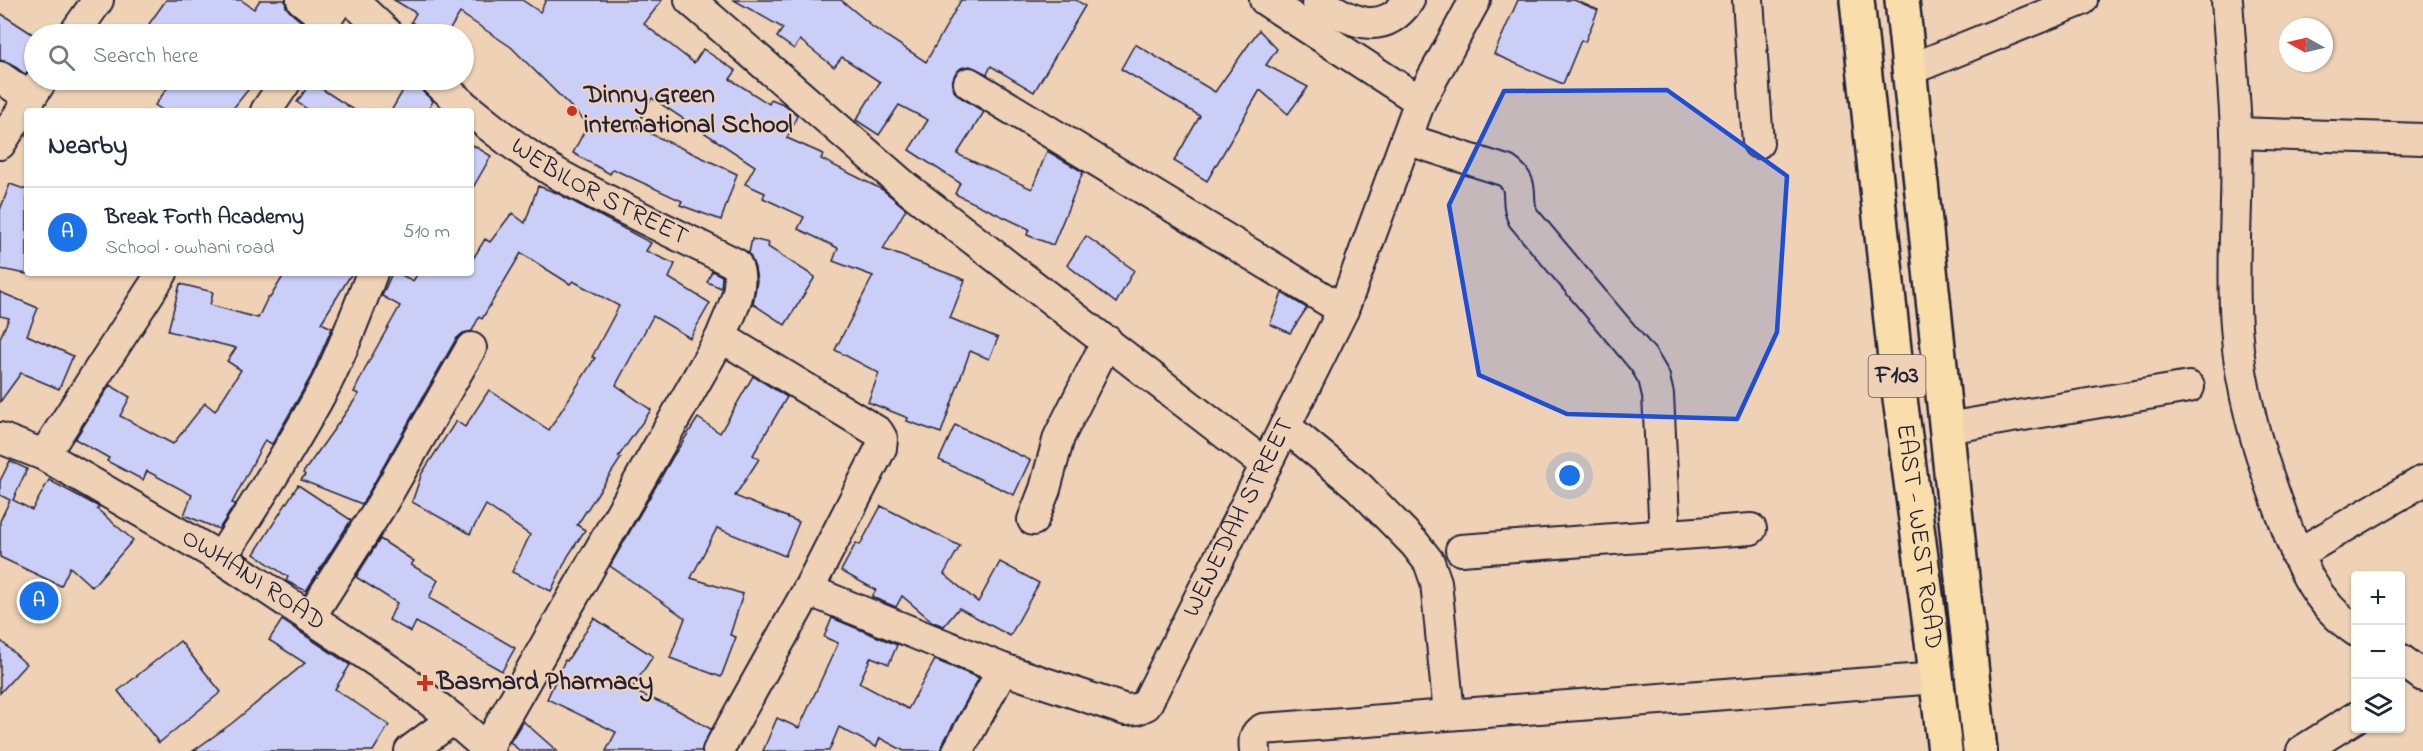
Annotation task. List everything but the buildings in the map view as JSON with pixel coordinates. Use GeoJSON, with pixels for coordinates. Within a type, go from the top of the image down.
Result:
{"type":"FeatureCollection","features":[{"type":"Feature","properties":{"kind":"main road","name":"EAST - WEST ROAD"},"geometry":{"type":"LineString","coordinates":[[1857,0],[1903,430],[1945,751]]}},
{"type":"Feature","properties":{"kind":"main road","name":"EAST - WEST ROAD"},"geometry":{"type":"LineString","coordinates":[[1902,0],[1980,751]]}},
{"type":"Feature","properties":{"kind":"street"},"geometry":{"type":"LineString","coordinates":[[81,24],[98,0]]}},
{"type":"Feature","properties":{"kind":"street"},"geometry":{"type":"LineString","coordinates":[[302,0],[327,18]]}},
{"type":"Feature","properties":{"kind":"street"},"geometry":{"type":"LineString","coordinates":[[352,0],[377,24]]}},
{"type":"Feature","properties":{"kind":"street"},"geometry":{"type":"LineString","coordinates":[[690,0],[908,189],[1266,465]]}},
{"type":"Feature","properties":{"kind":"street"},"geometry":{"type":"LineString","coordinates":[[1265,0],[1420,101]]}},
{"type":"Feature","properties":{"kind":"street"},"geometry":{"type":"LineString","coordinates":[[1317,0],[1353,21],[1372,24],[1386,22],[1409,0]]}},
{"type":"Feature","properties":{"kind":"street","name":"WENEDAH STREET"},"geometry":{"type":"LineString","coordinates":[[808,590],[1003,669],[1126,710],[1137,710],[1146,705],[1343,310],[1420,101],[1475,0]]}},
{"type":"Feature","properties":{"kind":"street"},"geometry":{"type":"LineString","coordinates":[[1748,0],[1758,143]]}},
{"type":"Feature","properties":{"kind":"street"},"geometry":{"type":"LineString","coordinates":[[1909,70],[2082,0]]}},
{"type":"Feature","properties":{"kind":"street"},"geometry":{"type":"LineString","coordinates":[[2227,0],[2236,133],[2236,327],[2243,385],[2258,453],[2296,555],[2321,600],[2351,628]]}},
{"type":"Feature","properties":{"kind":"street"},"geometry":{"type":"LineString","coordinates":[[0,77],[24,85]]}},
{"type":"Feature","properties":{"kind":"street"},"geometry":{"type":"LineString","coordinates":[[969,83],[1343,310]]}},
{"type":"Feature","properties":{"kind":"street"},"geometry":{"type":"LineString","coordinates":[[0,144],[35,90]]}},
{"type":"Feature","properties":{"kind":"street"},"geometry":{"type":"LineString","coordinates":[[269,108],[281,90]]}},
{"type":"Feature","properties":{"kind":"street","name":"WEBILOR STREET"},"geometry":{"type":"LineString","coordinates":[[446,96],[463,108]]}},
{"type":"Feature","properties":{"kind":"street","name":"WEBILOR STREET"},"geometry":{"type":"LineString","coordinates":[[474,116],[562,176],[736,264],[740,273],[740,285],[721,337]]}},
{"type":"Feature","properties":{"kind":"street"},"geometry":{"type":"LineString","coordinates":[[2236,133],[2423,139]]}},
{"type":"Feature","properties":{"kind":"street"},"geometry":{"type":"LineString","coordinates":[[1406,139],[1506,171],[1515,177],[1520,190],[1520,210],[1523,217],[1644,361],[1654,378],[1658,395],[1665,535]]}},
{"type":"Feature","properties":{"kind":"street"},"geometry":{"type":"LineString","coordinates":[[44,455],[160,276]]}},
{"type":"Feature","properties":{"kind":"street"},"geometry":{"type":"LineString","coordinates":[[221,558],[297,436],[327,382],[354,322],[371,276]]}},
{"type":"Feature","properties":{"kind":"street"},"geometry":{"type":"LineString","coordinates":[[488,749],[721,337],[878,432],[882,439],[881,448],[808,590],[718,751]]}},
{"type":"Feature","properties":{"kind":"street"},"geometry":{"type":"LineString","coordinates":[[1033,520],[1045,489],[1059,437],[1107,341]]}},
{"type":"Feature","properties":{"kind":"street"},"geometry":{"type":"LineString","coordinates":[[310,617],[380,507],[471,348]]}},
{"type":"Feature","properties":{"kind":"street"},"geometry":{"type":"LineString","coordinates":[[1947,428],[2189,387]]}},
{"type":"Feature","properties":{"kind":"street"},"geometry":{"type":"LineString","coordinates":[[1285,426],[1358,486],[1415,544],[1429,562],[1436,582],[1449,714]]}},
{"type":"Feature","properties":{"kind":"street","name":"OWHANI ROAD"},"geometry":{"type":"LineString","coordinates":[[2,445],[44,455],[221,558],[398,676],[488,749]]}},
{"type":"Feature","properties":{"kind":"street"},"geometry":{"type":"LineString","coordinates":[[2296,555],[2423,481]]}},
{"type":"Feature","properties":{"kind":"street"},"geometry":{"type":"LineString","coordinates":[[1461,550],[1751,529]]}},
{"type":"Feature","properties":{"kind":"street"},"geometry":{"type":"LineString","coordinates":[[2405,663],[2423,676],[2405,686]]}},
{"type":"Feature","properties":{"kind":"street"},"geometry":{"type":"LineString","coordinates":[[958,751],[1003,669]]}},
{"type":"Feature","properties":{"kind":"street"},"geometry":{"type":"LineString","coordinates":[[1255,751],[1254,738],[1257,732],[1263,729],[1937,678]]}},
{"type":"Feature","properties":{"kind":"street"},"geometry":{"type":"LineString","coordinates":[[410,751],[453,719]]}},
{"type":"Feature","properties":{"kind":"street"},"geometry":{"type":"LineString","coordinates":[[2302,751],[2351,720]]}},
{"type":"Feature","properties":{"kind":"highlighted area"},"geometry":{"type":"Polygon","coordinates":[[[1667,90],[1787,176],[1777,332],[1737,419],[1567,414],[1479,375],[1449,205],[1504,91],[1667,90]]]}},
{"type":"Feature","properties":{"kind":"place","name":"Dinny Green international School"},"geometry":{"type":"Point","coordinates":[572,111]}},
{"type":"Feature","properties":{"kind":"place","name":"Break Forth Academy"},"geometry":{"type":"Point","coordinates":[39,601]}},
{"type":"Feature","properties":{"kind":"place","name":"Basmard Pharmacy"},"geometry":{"type":"Point","coordinates":[425,683]}}]}
